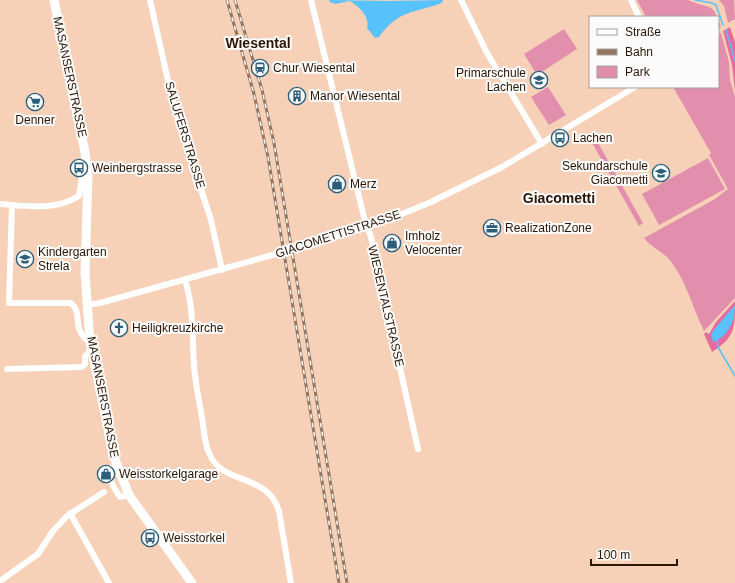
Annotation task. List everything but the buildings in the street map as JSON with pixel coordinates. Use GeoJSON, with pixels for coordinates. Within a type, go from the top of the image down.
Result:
{"type":"FeatureCollection","features":[{"type":"Feature","properties":{"kind":"main road","name":"MASANSERSTRASSE"},"geometry":{"type":"LineString","coordinates":[[54,0],[84,143],[88,176],[85,262],[87,305],[91,346],[103,403],[104,416],[116,466],[128,495],[192,583]]}},
{"type":"Feature","properties":{"kind":"street","name":"SALUFERSTRASSE"},"geometry":{"type":"LineString","coordinates":[[150,0],[173,102],[211,220],[222,270]]}},
{"type":"Feature","properties":{"kind":"street","name":"WIESENTALSTRASSE"},"geometry":{"type":"LineString","coordinates":[[311,0],[368,227],[418,449]]}},
{"type":"Feature","properties":{"kind":"street"},"geometry":{"type":"LineString","coordinates":[[461,0],[487,53],[542,144]]}},
{"type":"Feature","properties":{"kind":"street"},"geometry":{"type":"LineString","coordinates":[[631,0],[639,16]]}},
{"type":"Feature","properties":{"kind":"street","name":"GIACOMETTISTRASSE"},"geometry":{"type":"LineString","coordinates":[[87,305],[100,303],[222,270],[368,227],[431,202],[464,187],[542,144],[633,88]]}},
{"type":"Feature","properties":{"kind":"street"},"geometry":{"type":"LineString","coordinates":[[0,204],[41,207],[68,202],[79,196],[82,176],[88,176]]}},
{"type":"Feature","properties":{"kind":"street"},"geometry":{"type":"LineString","coordinates":[[7,369],[82,367],[85,364],[85,356],[91,346],[82,337],[78,328],[77,312],[71,303],[9,302],[12,205]]}},
{"type":"Feature","properties":{"kind":"street"},"geometry":{"type":"LineString","coordinates":[[185,280],[192,313],[195,378],[209,454],[225,472],[255,483],[264,488],[274,500],[279,511],[291,583]]}},
{"type":"Feature","properties":{"kind":"street"},"geometry":{"type":"LineString","coordinates":[[0,581],[38,554],[57,526],[70,513],[104,492]]}},
{"type":"Feature","properties":{"kind":"street"},"geometry":{"type":"LineString","coordinates":[[70,513],[108,583]]}},
{"type":"Feature","properties":{"kind":"green space"},"geometry":{"type":"Polygon","coordinates":[[[637,0],[688,0],[713,9],[716,16],[645,16],[637,0]]]}},
{"type":"Feature","properties":{"kind":"green space"},"geometry":{"type":"Polygon","coordinates":[[[719,0],[734,0],[735,19],[728,23],[724,6],[719,0]]]}},
{"type":"Feature","properties":{"kind":"green space"},"geometry":{"type":"Polygon","coordinates":[[[564,29],[577,49],[537,75],[524,54],[564,29]]]}},
{"type":"Feature","properties":{"kind":"green space"},"geometry":{"type":"Polygon","coordinates":[[[721,33],[729,62],[730,80],[735,97],[735,298],[704,331],[682,279],[677,271],[669,259],[650,245],[644,238],[715,199],[728,189],[709,155],[711,153],[674,88],[719,88],[719,34],[721,33]]]}},
{"type":"Feature","properties":{"kind":"green space"},"geometry":{"type":"Polygon","coordinates":[[[548,87],[566,115],[549,125],[531,97],[548,87]]]}},
{"type":"Feature","properties":{"kind":"green space"},"geometry":{"type":"Polygon","coordinates":[[[592,132],[643,223],[639,226],[587,134],[592,132]]]}},
{"type":"Feature","properties":{"kind":"green space"},"geometry":{"type":"Polygon","coordinates":[[[708,158],[725,189],[659,225],[642,194],[708,158]]]}},
{"type":"Feature","properties":{"kind":"shaded area"},"geometry":{"type":"Polygon","coordinates":[[[730,27],[735,42],[735,91],[732,65],[723,31],[730,27]]]}},
{"type":"Feature","properties":{"kind":"shaded area"},"geometry":{"type":"Polygon","coordinates":[[[735,301],[735,319],[732,331],[725,342],[712,352],[704,334],[706,332],[709,334],[716,322],[735,301]]]}},
{"type":"Feature","properties":{"kind":"water"},"geometry":{"type":"Polygon","coordinates":[[[329,0],[443,0],[442,3],[400,17],[386,28],[379,37],[375,38],[367,28],[367,20],[363,12],[357,6],[350,1],[335,4],[329,0]]]}},
{"type":"Feature","properties":{"kind":"water"},"geometry":{"type":"Polygon","coordinates":[[[735,305],[734,316],[730,327],[719,340],[713,342],[711,335],[712,332],[735,305]]]}},
{"type":"Feature","properties":{"kind":"waterway"},"geometry":{"type":"LineString","coordinates":[[695,0],[716,5],[723,25]]}},
{"type":"Feature","properties":{"kind":"waterway"},"geometry":{"type":"LineString","coordinates":[[726,30],[735,61]]}},
{"type":"Feature","properties":{"kind":"waterway"},"geometry":{"type":"LineString","coordinates":[[717,340],[718,347],[735,376]]}},
{"type":"Feature","properties":{"kind":"railway"},"geometry":{"type":"LineString","coordinates":[[227,0],[254,94],[268,157],[339,583]]}},
{"type":"Feature","properties":{"kind":"railway"},"geometry":{"type":"LineString","coordinates":[[235,0],[262,90],[274,143],[347,583]]}},
{"type":"Feature","properties":{"kind":"place","name":"Chur Wiesental"},"geometry":{"type":"Point","coordinates":[260,68]}},
{"type":"Feature","properties":{"kind":"place","name":"Primarschule Lachen"},"geometry":{"type":"Point","coordinates":[539,80]}},
{"type":"Feature","properties":{"kind":"place","name":"Manor Wiesental"},"geometry":{"type":"Point","coordinates":[297,96]}},
{"type":"Feature","properties":{"kind":"place","name":"Denner"},"geometry":{"type":"Point","coordinates":[35,102]}},
{"type":"Feature","properties":{"kind":"place","name":"Lachen"},"geometry":{"type":"Point","coordinates":[560,138]}},
{"type":"Feature","properties":{"kind":"place","name":"Weinbergstrasse"},"geometry":{"type":"Point","coordinates":[79,168]}},
{"type":"Feature","properties":{"kind":"place","name":"Sekundarschule Giacometti"},"geometry":{"type":"Point","coordinates":[661,173]}},
{"type":"Feature","properties":{"kind":"place","name":"Merz"},"geometry":{"type":"Point","coordinates":[337,184]}},
{"type":"Feature","properties":{"kind":"place","name":"RealizationZone"},"geometry":{"type":"Point","coordinates":[492,228]}},
{"type":"Feature","properties":{"kind":"place","name":"Imholz Velocenter"},"geometry":{"type":"Point","coordinates":[392,243]}},
{"type":"Feature","properties":{"kind":"place","name":"Kindergarten Strela"},"geometry":{"type":"Point","coordinates":[25,259]}},
{"type":"Feature","properties":{"kind":"place","name":"Heiligkreuzkirche"},"geometry":{"type":"Point","coordinates":[119,328]}},
{"type":"Feature","properties":{"kind":"place","name":"Weisstorkelgarage"},"geometry":{"type":"Point","coordinates":[106,474]}},
{"type":"Feature","properties":{"kind":"place","name":"Weisstorkel"},"geometry":{"type":"Point","coordinates":[150,538]}},
{"type":"Feature","properties":{"kind":"district","name":"Wiesental"},"geometry":{"type":"Point","coordinates":[258,43]}},
{"type":"Feature","properties":{"kind":"district","name":"Giacometti"},"geometry":{"type":"Point","coordinates":[559,198]}}]}
